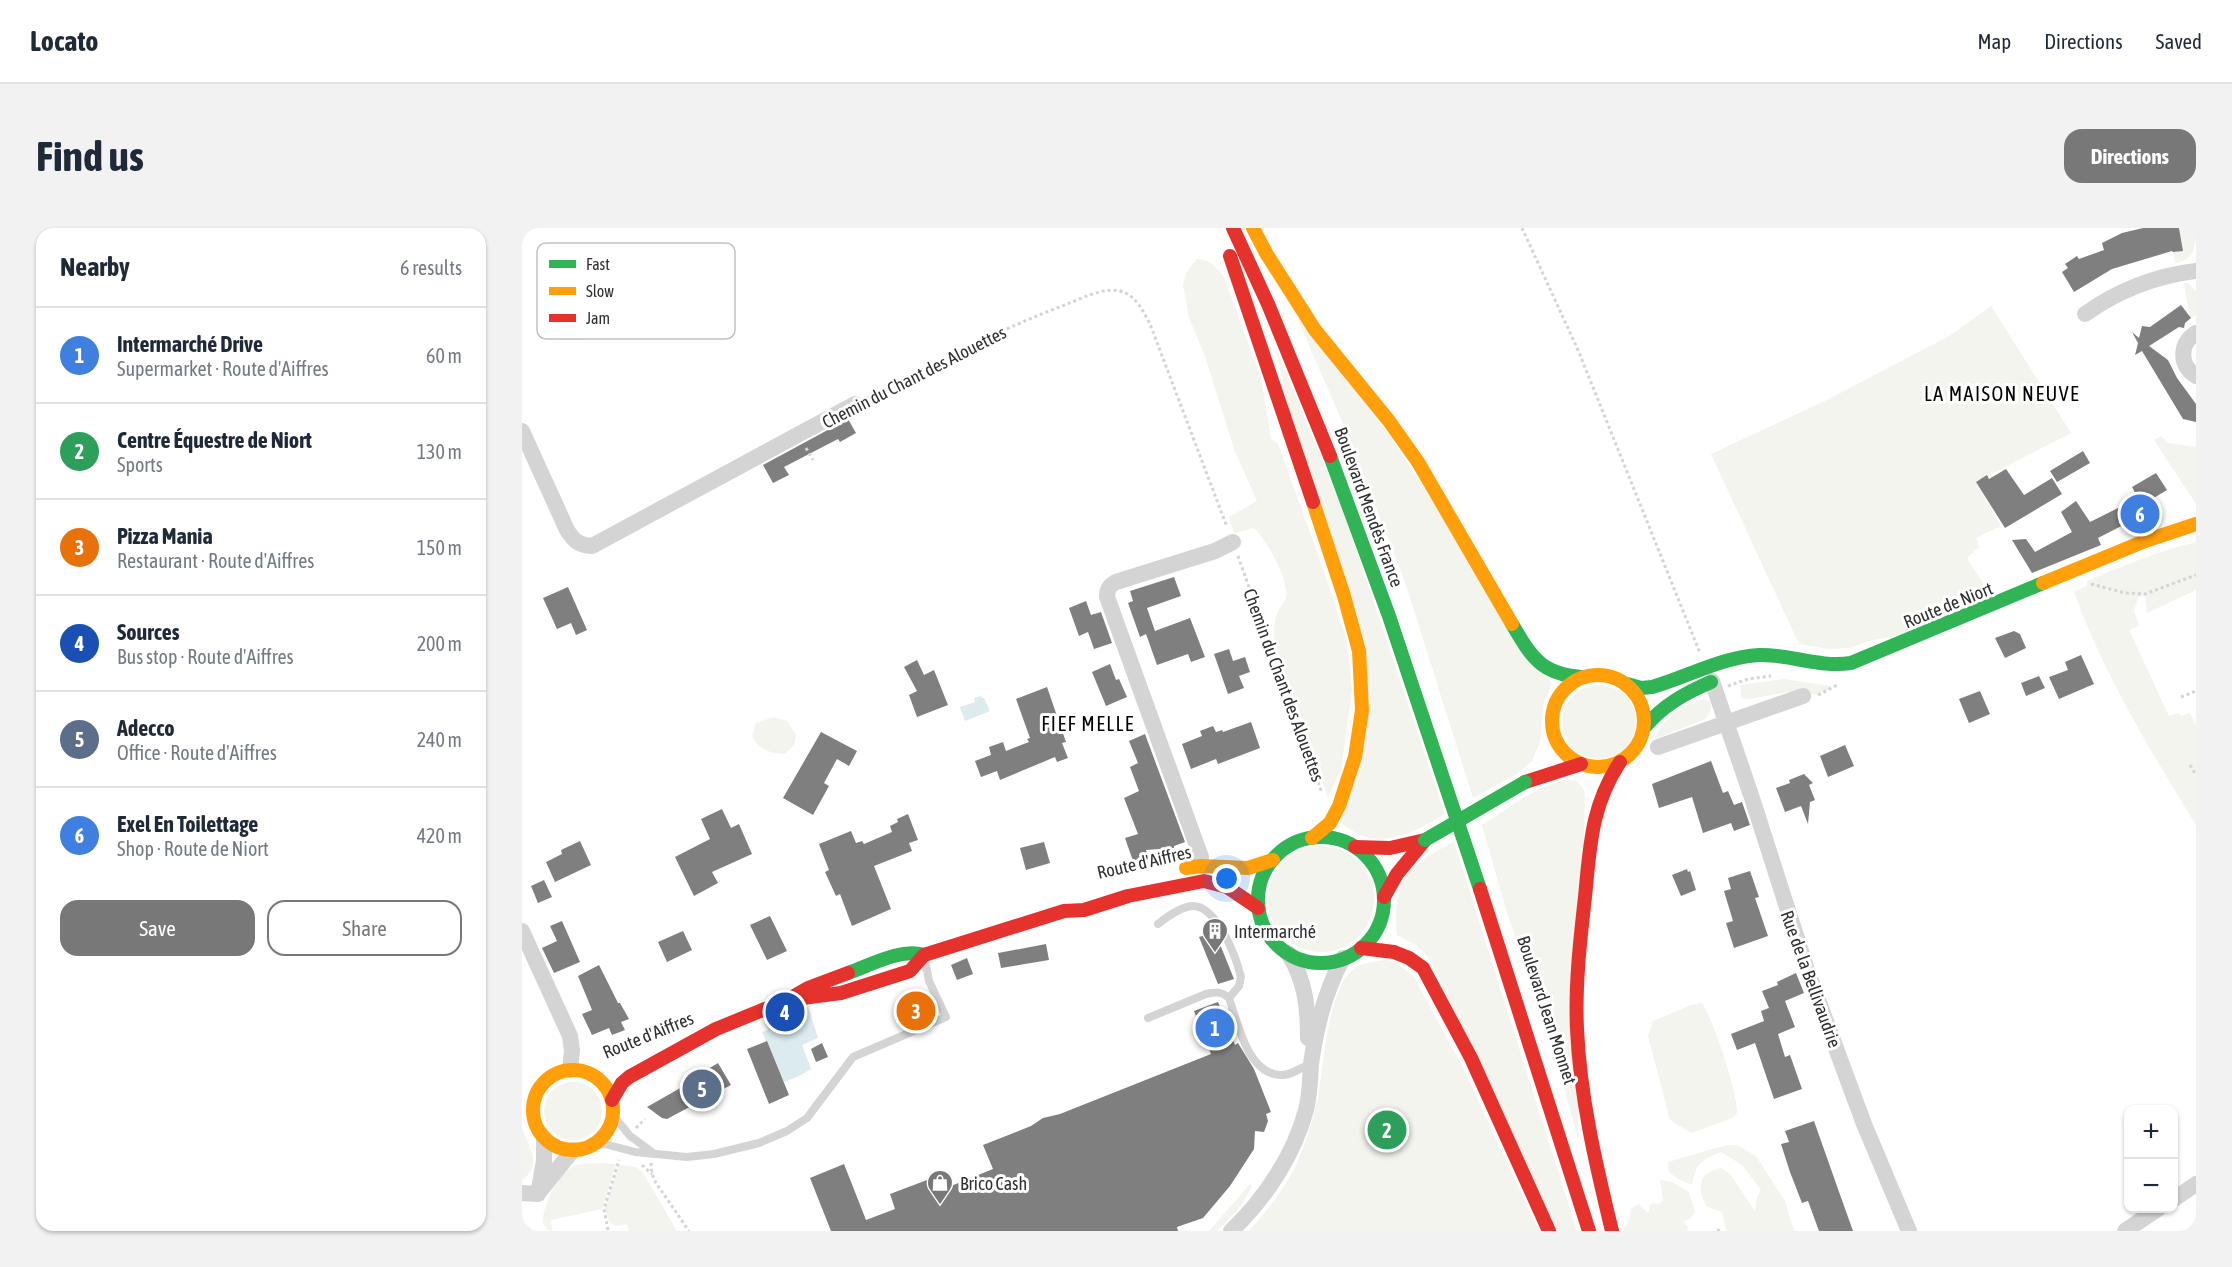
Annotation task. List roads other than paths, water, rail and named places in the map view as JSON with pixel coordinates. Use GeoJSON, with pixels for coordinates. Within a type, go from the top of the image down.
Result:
{"type":"FeatureCollection","features":[{"type":"Feature","properties":{"kind":"main road"},"geometry":{"type":"LineString","coordinates":[[1219,228],[1233,263],[1344,596],[1359,651],[1362,710],[1355,757],[1339,806],[1330,823],[1312,838]]}},
{"type":"Feature","properties":{"kind":"main road","name":"Boulevard Mendès France"},"geometry":{"type":"LineString","coordinates":[[1233,228],[1296,367],[1362,536],[1457,802]]}},
{"type":"Feature","properties":{"kind":"main road","name":"Boulevard Mendès France"},"geometry":{"type":"LineString","coordinates":[[1244,228],[1328,418],[1425,683],[1457,802]]}},
{"type":"Feature","properties":{"kind":"main road"},"geometry":{"type":"LineString","coordinates":[[1253,228],[1271,262],[1315,330],[1389,421],[1419,462],[1537,663],[1553,672],[1581,677],[1605,674],[1641,688],[1713,676]]}},
{"type":"Feature","properties":{"kind":"main road","name":"Route de Niort"},"geometry":{"type":"LineString","coordinates":[[1713,676],[1730,659],[1756,655],[1781,656],[1832,666],[1851,663],[2145,542],[2196,524]]}},
{"type":"Feature","properties":{"kind":"main road","name":"Route de Niort"},"geometry":{"type":"LineString","coordinates":[[1746,670],[1779,666],[1821,675],[1848,674],[2010,609],[2095,571],[2175,541],[2196,536]]}},
{"type":"Feature","properties":{"kind":"main road"},"geometry":{"type":"LineString","coordinates":[[1612,1231],[1587,1116],[1578,1046],[1577,992],[1591,829],[1599,797],[1605,784],[1620,762],[1639,744],[1644,728],[1653,716],[1669,702],[1713,676]]}},
{"type":"Feature","properties":{"kind":"main road"},"geometry":{"type":"LineString","coordinates":[[1581,677],[1563,691],[1557,700],[1552,722],[1554,734],[1564,752],[1581,764]]}},
{"type":"Feature","properties":{"kind":"main road"},"geometry":{"type":"LineString","coordinates":[[1627,684],[1640,699],[1644,728]]}},
{"type":"Feature","properties":{"kind":"main road"},"geometry":{"type":"LineString","coordinates":[[1549,748],[1554,734]]}},
{"type":"Feature","properties":{"kind":"main road"},"geometry":{"type":"LineString","coordinates":[[1425,840],[1400,869],[1384,897],[1379,924],[1361,948],[1343,958],[1329,962],[1315,962],[1288,953],[1268,933],[1258,908],[1261,881],[1273,860],[1290,845],[1312,838],[1335,839],[1355,847],[1371,850],[1388,849],[1425,840],[1525,782],[1581,764],[1601,767],[1620,762]]}},
{"type":"Feature","properties":{"kind":"main road"},"geometry":{"type":"LineString","coordinates":[[1525,782],[1539,765]]}},
{"type":"Feature","properties":{"kind":"main road","name":"Boulevard Jean Monnet"},"geometry":{"type":"LineString","coordinates":[[1457,802],[1589,1231]]}},
{"type":"Feature","properties":{"kind":"main road","name":"Boulevard Jean Monnet"},"geometry":{"type":"LineString","coordinates":[[1457,802],[1598,1231]]}},
{"type":"Feature","properties":{"kind":"main road"},"geometry":{"type":"LineString","coordinates":[[1355,847],[1374,867],[1384,897]]}},
{"type":"Feature","properties":{"kind":"main road","name":"Route d'Aiffres"},"geometry":{"type":"LineString","coordinates":[[1173,871],[1201,866],[1248,868],[1273,860]]}},
{"type":"Feature","properties":{"kind":"main road","name":"Route d'Aiffres"},"geometry":{"type":"LineString","coordinates":[[632,1059],[694,1034],[716,1029],[787,1000],[841,993],[910,971],[924,955],[1064,911],[1100,890],[1134,881]]}},
{"type":"Feature","properties":{"kind":"main road","name":"Route d'Aiffres"},"geometry":{"type":"LineString","coordinates":[[1064,911],[1084,910],[1128,896],[1204,881],[1227,887],[1258,908]]}},
{"type":"Feature","properties":{"kind":"main road"},"geometry":{"type":"LineString","coordinates":[[1361,948],[1399,952],[1423,968],[1471,1058],[1549,1231]]}},
{"type":"Feature","properties":{"kind":"main road","name":"Route d'Aiffres"},"geometry":{"type":"LineString","coordinates":[[612,1100],[622,1083],[629,1077],[716,1029]]}},
{"type":"Feature","properties":{"kind":"main road","name":"Route d'Aiffres"},"geometry":{"type":"LineString","coordinates":[[594,1076],[614,1069]]}},
{"type":"Feature","properties":{"kind":"main road"},"geometry":{"type":"LineString","coordinates":[[522,1090],[542,1085],[558,1073],[570,1070],[586,1072],[602,1082],[612,1100],[613,1115],[607,1132],[593,1145],[573,1150],[553,1144],[544,1138],[528,1112],[542,1085]]}},
{"type":"Feature","properties":{"kind":"street"},"geometry":{"type":"LineString","coordinates":[[2085,314],[2121,291],[2140,283],[2196,271]]}},
{"type":"Feature","properties":{"kind":"street"},"geometry":{"type":"LineString","coordinates":[[2196,333],[2186,342],[2183,357],[2188,370],[2196,376]]}},
{"type":"Feature","properties":{"kind":"street","name":"Chemin du Chant des Alouettes"},"geometry":{"type":"LineString","coordinates":[[522,431],[567,530],[581,545],[592,546],[855,404]]}},
{"type":"Feature","properties":{"kind":"street"},"geometry":{"type":"LineString","coordinates":[[1201,866],[1201,857],[1107,592],[1109,586],[1116,582],[1215,551],[1233,542]]}},
{"type":"Feature","properties":{"kind":"street","name":"Rue de la Bellivaudrie"},"geometry":{"type":"LineString","coordinates":[[1713,676],[1726,723],[1807,970],[1864,1124],[1909,1231]]}},
{"type":"Feature","properties":{"kind":"street"},"geometry":{"type":"LineString","coordinates":[[1658,747],[1803,696]]}},
{"type":"Feature","properties":{"kind":"street"},"geometry":{"type":"LineString","coordinates":[[522,932],[570,1036],[572,1050],[570,1070]]}},
{"type":"Feature","properties":{"kind":"street"},"geometry":{"type":"LineString","coordinates":[[1288,953],[1298,972],[1305,997],[1311,1064]]}},
{"type":"Feature","properties":{"kind":"street"},"geometry":{"type":"LineString","coordinates":[[1231,1231],[1268,1187],[1291,1150],[1306,1110],[1311,1064],[1324,1001],[1343,958]]}},
{"type":"Feature","properties":{"kind":"street"},"geometry":{"type":"LineString","coordinates":[[530,1193],[544,1161],[544,1138]]}},
{"type":"Feature","properties":{"kind":"street"},"geometry":{"type":"LineString","coordinates":[[530,1193],[573,1150]]}},
{"type":"Feature","properties":{"kind":"street"},"geometry":{"type":"LineString","coordinates":[[2178,1196],[2196,1184]]}},
{"type":"Feature","properties":{"kind":"street"},"geometry":{"type":"LineString","coordinates":[[2125,1231],[2153,1213]]}},
{"type":"Feature","properties":{"kind":"lane"},"geometry":{"type":"LineString","coordinates":[[1158,924],[1172,914],[1189,907],[1199,908],[1212,917],[1221,928],[1241,977],[1239,986],[1229,998]]}},
{"type":"Feature","properties":{"kind":"lane"},"geometry":{"type":"LineString","coordinates":[[593,1145],[605,1144],[623,1149],[687,1157],[714,1154],[759,1143],[787,1131],[807,1118],[853,1057],[946,1017],[929,981],[924,955]]}},
{"type":"Feature","properties":{"kind":"lane"},"geometry":{"type":"LineString","coordinates":[[1148,1018],[1206,994],[1219,992],[1229,998],[1246,1046],[1259,1065],[1270,1073],[1282,1075],[1290,1074],[1311,1064]]}},
{"type":"Feature","properties":{"kind":"lane"},"geometry":{"type":"LineString","coordinates":[[613,1115],[630,1136],[652,1153]]}},
{"type":"Feature","properties":{"kind":"place","name":"Exel En Toilettage"},"geometry":{"type":"Point","coordinates":[2140,514]}},
{"type":"Feature","properties":{"kind":"place","name":"Intermarché"},"geometry":{"type":"Point","coordinates":[1215,954]}},
{"type":"Feature","properties":{"kind":"place","name":"Pizza Mania"},"geometry":{"type":"Point","coordinates":[916,1011]}},
{"type":"Feature","properties":{"kind":"place","name":"Sources"},"geometry":{"type":"Point","coordinates":[785,1012]}},
{"type":"Feature","properties":{"kind":"place","name":"Intermarché Drive"},"geometry":{"type":"Point","coordinates":[1215,1028]}},
{"type":"Feature","properties":{"kind":"place","name":"Adecco"},"geometry":{"type":"Point","coordinates":[702,1089]}},
{"type":"Feature","properties":{"kind":"place","name":"Centre Équestre de Niort"},"geometry":{"type":"Point","coordinates":[1387,1130]}},
{"type":"Feature","properties":{"kind":"place","name":"Brico Cash"},"geometry":{"type":"Point","coordinates":[940,1206]}},
{"type":"Feature","properties":{"kind":"district","name":"LA MAISON NEUVE"},"geometry":{"type":"Point","coordinates":[2002,393]}},
{"type":"Feature","properties":{"kind":"district","name":"FIEF MELLE"},"geometry":{"type":"Point","coordinates":[1088,723]}}]}
